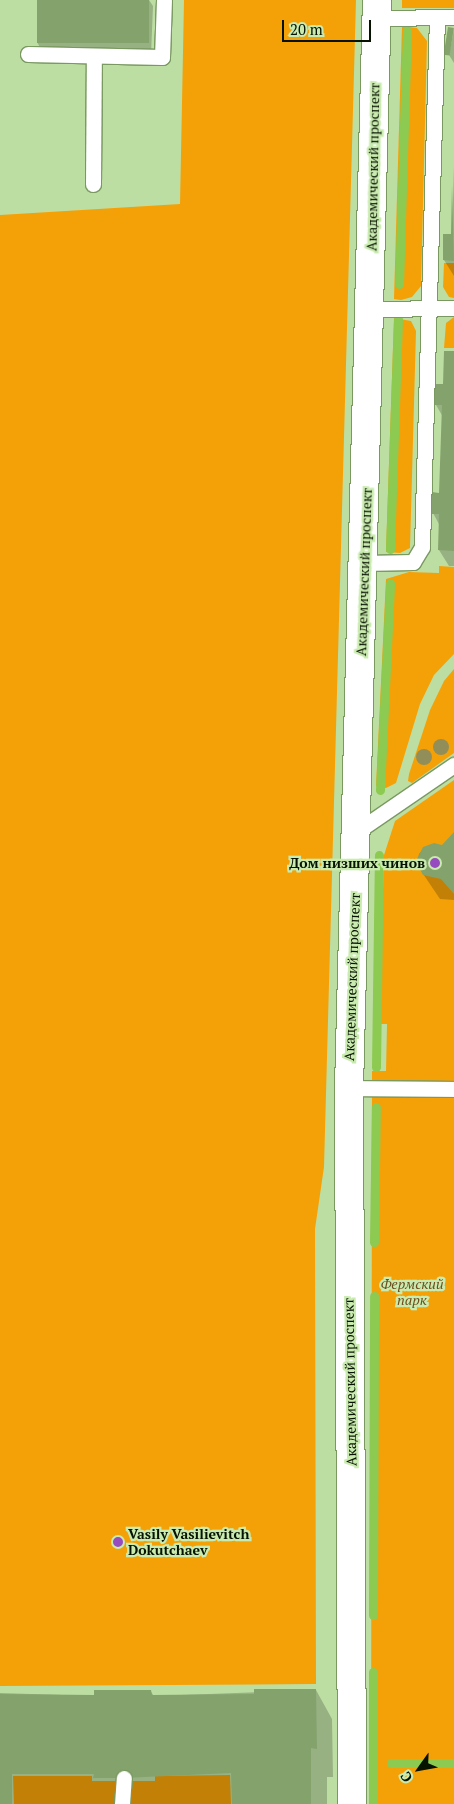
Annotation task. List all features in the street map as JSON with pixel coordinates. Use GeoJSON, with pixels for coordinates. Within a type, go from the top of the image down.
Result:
{"type":"FeatureCollection","features":[{"type":"Feature","properties":{"kind":"street","name":"Академический проспект"},"geometry":{"type":"LineString","coordinates":[[352,1804],[348,1088],[371,309],[377,9]]}},
{"type":"Feature","properties":{"kind":"lane"},"geometry":{"type":"LineString","coordinates":[[28,54],[162,58],[164,0]]}},
{"type":"Feature","properties":{"kind":"lane"},"geometry":{"type":"LineString","coordinates":[[377,9],[437,17],[454,17]]}},
{"type":"Feature","properties":{"kind":"lane"},"geometry":{"type":"LineString","coordinates":[[364,563],[413,562],[421,552],[437,17]]}},
{"type":"Feature","properties":{"kind":"lane"},"geometry":{"type":"LineString","coordinates":[[93,184],[94,56]]}},
{"type":"Feature","properties":{"kind":"lane"},"geometry":{"type":"LineString","coordinates":[[371,309],[454,308]]}},
{"type":"Feature","properties":{"kind":"lane"},"geometry":{"type":"LineString","coordinates":[[356,832],[454,764]]}},
{"type":"Feature","properties":{"kind":"lane"},"geometry":{"type":"LineString","coordinates":[[348,1088],[453,1090]]}},
{"type":"Feature","properties":{"kind":"lane"},"geometry":{"type":"LineString","coordinates":[[122,1804],[124,1778]]}},
{"type":"Feature","properties":{"kind":"green space"},"geometry":{"type":"Polygon","coordinates":[[[184,0],[356,0],[324,1167],[315,1229],[316,1684],[0,1686],[0,215],[180,204],[184,0]]]}},
{"type":"Feature","properties":{"kind":"green space"},"geometry":{"type":"Polygon","coordinates":[[[402,0],[454,0],[454,8],[402,8],[402,0]]]}},
{"type":"Feature","properties":{"kind":"green space"},"geometry":{"type":"Polygon","coordinates":[[[402,26],[417,28],[427,41],[421,286],[412,297],[401,300],[394,299],[402,26]]]}},
{"type":"Feature","properties":{"kind":"green space"},"geometry":{"type":"Polygon","coordinates":[[[444,263],[454,263],[454,298],[449,297],[443,287],[444,263]]]}},
{"type":"Feature","properties":{"kind":"green space"},"geometry":{"type":"Polygon","coordinates":[[[454,317],[454,348],[444,348],[446,323],[454,317]]]}},
{"type":"Feature","properties":{"kind":"green space"},"geometry":{"type":"Polygon","coordinates":[[[394,318],[411,321],[416,331],[410,548],[400,553],[386,552],[394,318]]]}},
{"type":"Feature","properties":{"kind":"green space"},"geometry":{"type":"Polygon","coordinates":[[[439,566],[454,567],[454,654],[434,675],[420,704],[396,783],[386,788],[376,786],[386,579],[409,572],[439,573],[439,566]]]}},
{"type":"Feature","properties":{"kind":"green space"},"geometry":{"type":"Polygon","coordinates":[[[454,669],[454,753],[412,783],[408,781],[409,774],[430,710],[444,681],[454,669]]]}},
{"type":"Feature","properties":{"kind":"green space","name":"Фермский парк"},"geometry":{"type":"Polygon","coordinates":[[[454,780],[454,1804],[371,1804],[372,1071],[386,1071],[387,1024],[379,1024],[384,855],[395,821],[454,780]]]}},
{"type":"Feature","properties":{"kind":"green space"},"geometry":{"type":"Polygon","coordinates":[[[230,1775],[231,1804],[14,1804],[13,1776],[92,1776],[92,1781],[155,1781],[155,1776],[230,1775]]]}},
{"type":"Feature","properties":{"kind":"building"},"geometry":{"type":"Polygon","coordinates":[[[37,0],[149,0],[149,43],[37,43],[37,0]]]}},
{"type":"Feature","properties":{"kind":"building"},"geometry":{"type":"Polygon","coordinates":[[[448,27],[454,28],[450,56],[444,55],[448,27]]]}},
{"type":"Feature","properties":{"kind":"building"},"geometry":{"type":"Polygon","coordinates":[[[452,185],[454,261],[443,260],[443,234],[451,234],[452,185]]]}},
{"type":"Feature","properties":{"kind":"building"},"geometry":{"type":"Polygon","coordinates":[[[444,351],[454,351],[454,551],[438,550],[439,514],[431,514],[432,492],[439,493],[442,405],[435,405],[435,384],[443,384],[444,351]]]}},
{"type":"Feature","properties":{"kind":"building","name":"Дом низших чинов"},"geometry":{"type":"Polygon","coordinates":[[[454,832],[454,894],[441,879],[423,875],[416,861],[423,847],[434,843],[442,845],[454,832]]]}},
{"type":"Feature","properties":{"kind":"building"},"geometry":{"type":"Polygon","coordinates":[[[254,1689],[316,1689],[317,1749],[311,1748],[311,1804],[232,1804],[231,1773],[124,1778],[93,1778],[94,1774],[12,1774],[12,1804],[0,1804],[0,1694],[94,1695],[94,1690],[151,1690],[152,1695],[254,1694],[254,1689]]]}},
{"type":"Feature","properties":{"kind":"waterway"},"geometry":{"type":"LineString","coordinates":[[399,284],[407,31]]}},
{"type":"Feature","properties":{"kind":"waterway"},"geometry":{"type":"LineString","coordinates":[[390,549],[398,319]]}},
{"type":"Feature","properties":{"kind":"waterway"},"geometry":{"type":"LineString","coordinates":[[380,790],[390,583]]}},
{"type":"Feature","properties":{"kind":"waterway"},"geometry":{"type":"LineString","coordinates":[[376,1067],[379,855]]}},
{"type":"Feature","properties":{"kind":"waterway"},"geometry":{"type":"LineString","coordinates":[[374,1242],[376,1107]]}},
{"type":"Feature","properties":{"kind":"waterway"},"geometry":{"type":"LineString","coordinates":[[373,1615],[374,1296]]}},
{"type":"Feature","properties":{"kind":"waterway"},"geometry":{"type":"LineString","coordinates":[[373,1672],[373,1804]]}},
{"type":"Feature","properties":{"kind":"waterway"},"geometry":{"type":"LineString","coordinates":[[391,1763],[454,1763]]}},
{"type":"Feature","properties":{"kind":"place","name":"Дом низших чинов"},"geometry":{"type":"Point","coordinates":[435,863]}},
{"type":"Feature","properties":{"kind":"place","name":"Vasily Vasilievitch Dokutchaev"},"geometry":{"type":"Point","coordinates":[118,1542]}}]}
